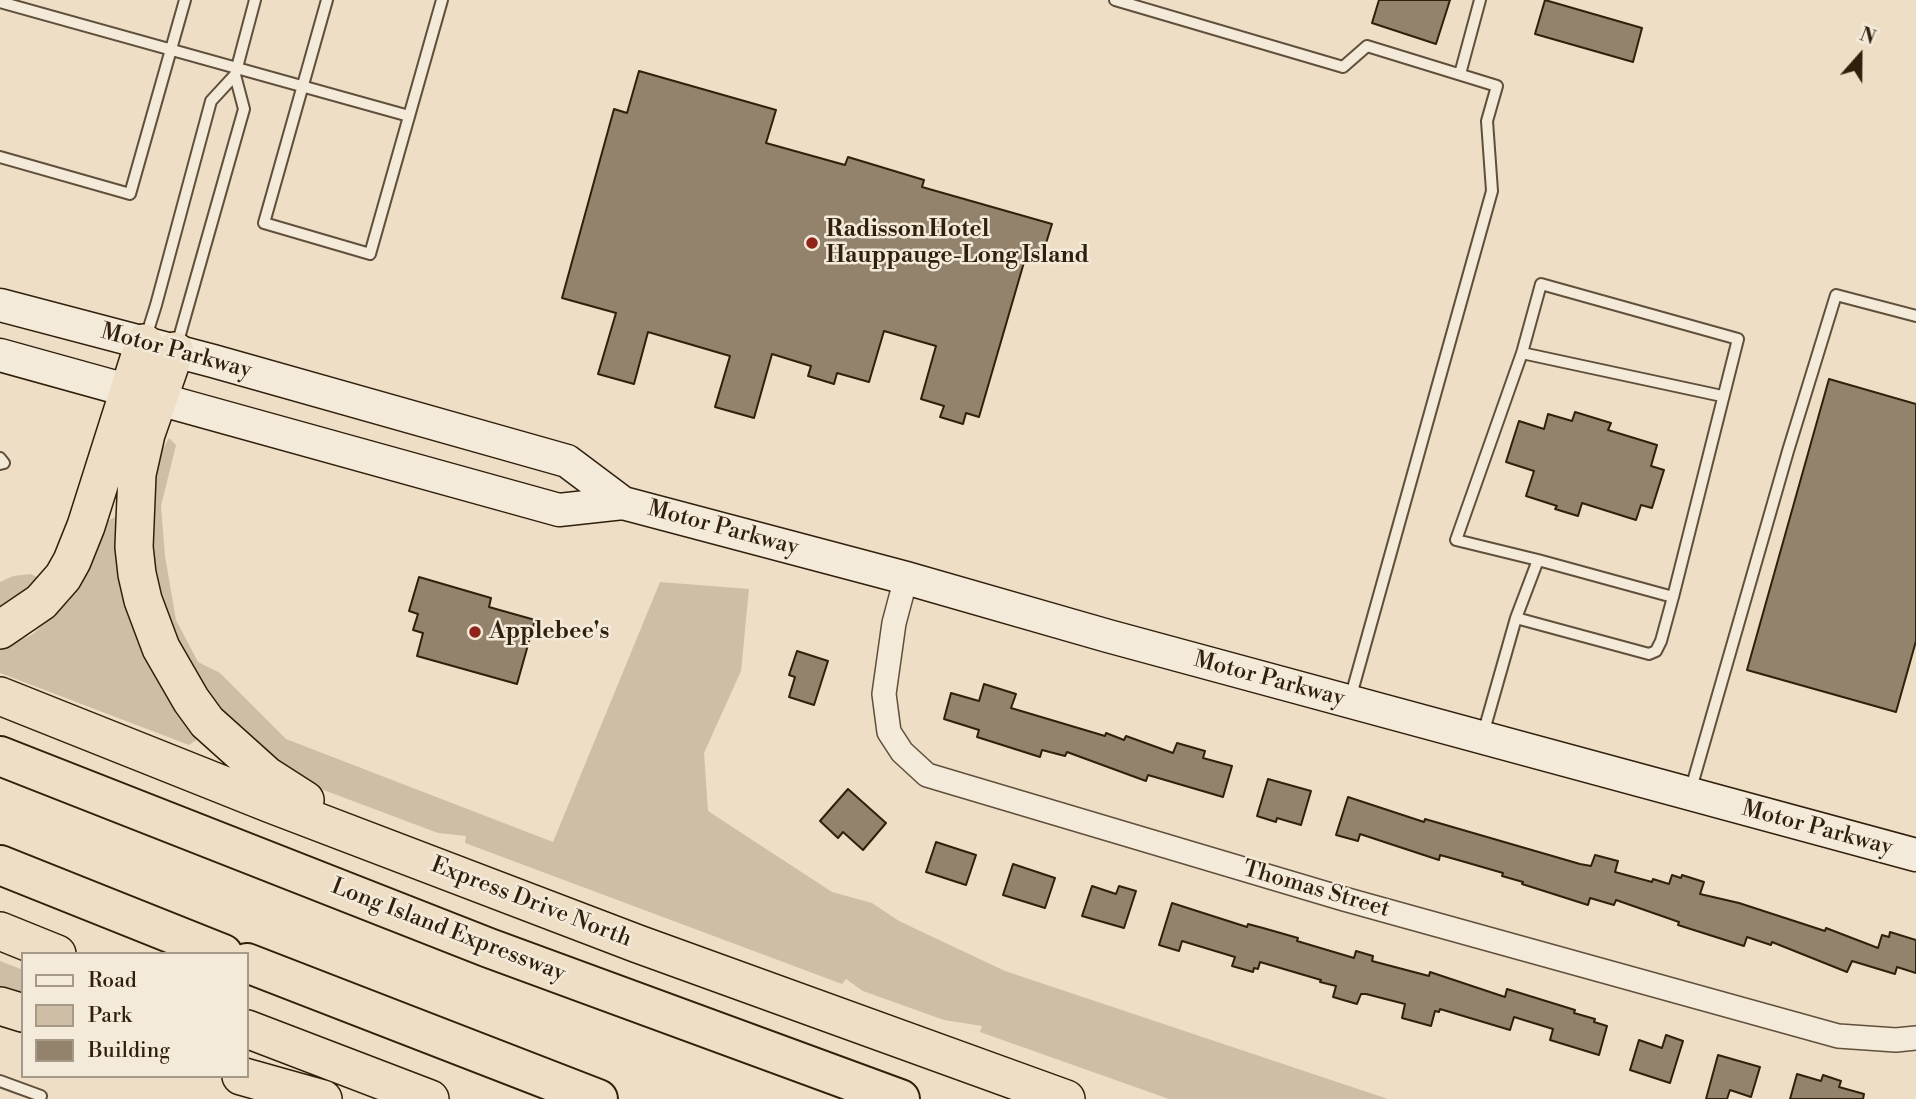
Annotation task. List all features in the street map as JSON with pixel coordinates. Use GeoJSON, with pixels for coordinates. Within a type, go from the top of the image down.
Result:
{"type":"FeatureCollection","features":[{"type":"Feature","properties":{"kind":"highway"},"geometry":{"type":"LineString","coordinates":[[0,630],[40,602],[63,577],[72,561],[143,395],[159,347]]}},
{"type":"Feature","properties":{"kind":"highway"},"geometry":{"type":"LineString","coordinates":[[143,395],[134,547],[143,600],[161,648],[199,711],[224,740],[280,785],[390,850]]}},
{"type":"Feature","properties":{"kind":"highway","name":"Express Drive North"},"geometry":{"type":"LineString","coordinates":[[0,696],[390,850],[765,991],[1066,1099]]}},
{"type":"Feature","properties":{"kind":"highway","name":"Long Island Expressway"},"geometry":{"type":"LineString","coordinates":[[0,756],[489,948],[900,1099]]}},
{"type":"Feature","properties":{"kind":"highway"},"geometry":{"type":"LineString","coordinates":[[0,865],[218,952]]}},
{"type":"Feature","properties":{"kind":"highway"},"geometry":{"type":"LineString","coordinates":[[0,931],[52,952]]}},
{"type":"Feature","properties":{"kind":"highway"},"geometry":{"type":"LineString","coordinates":[[248,963],[598,1099]]}},
{"type":"Feature","properties":{"kind":"highway"},"geometry":{"type":"LineString","coordinates":[[0,1006],[21,1012]]}},
{"type":"Feature","properties":{"kind":"highway"},"geometry":{"type":"LineString","coordinates":[[248,1028],[430,1099]]}},
{"type":"Feature","properties":{"kind":"highway"},"geometry":{"type":"LineString","coordinates":[[248,1078],[323,1099]]}},
{"type":"Feature","properties":{"kind":"main road","name":"Motor Parkway"},"geometry":{"type":"LineString","coordinates":[[0,304],[567,461],[623,503]]}},
{"type":"Feature","properties":{"kind":"main road","name":"Motor Parkway"},"geometry":{"type":"LineString","coordinates":[[0,355],[559,510],[623,503],[1916,855]]}},
{"type":"Feature","properties":{"kind":"street","name":"Thomas Street"},"geometry":{"type":"LineString","coordinates":[[906,578],[894,623],[884,694],[889,732],[902,751],[927,775],[1344,899],[1838,1036],[1896,1040],[1916,1038]]}},
{"type":"Feature","properties":{"kind":"lane"},"geometry":{"type":"LineString","coordinates":[[0,157],[130,194],[185,0]]}},
{"type":"Feature","properties":{"kind":"lane"},"geometry":{"type":"LineString","coordinates":[[159,347],[156,305],[211,102],[235,71],[255,0]]}},
{"type":"Feature","properties":{"kind":"lane"},"geometry":{"type":"LineString","coordinates":[[327,0],[264,223],[370,254],[442,0]]}},
{"type":"Feature","properties":{"kind":"lane"},"geometry":{"type":"LineString","coordinates":[[1115,0],[1343,67],[1367,46],[1497,86],[1487,121],[1492,191],[1349,702]]}},
{"type":"Feature","properties":{"kind":"lane"},"geometry":{"type":"LineString","coordinates":[[1460,74],[1480,0]]}},
{"type":"Feature","properties":{"kind":"lane"},"geometry":{"type":"LineString","coordinates":[[0,2],[171,49],[235,71],[410,116]]}},
{"type":"Feature","properties":{"kind":"lane"},"geometry":{"type":"LineString","coordinates":[[159,347],[186,321],[244,109],[235,71]]}},
{"type":"Feature","properties":{"kind":"lane"},"geometry":{"type":"LineString","coordinates":[[1516,618],[1649,654],[1656,651],[1673,597],[1738,339],[1541,284],[1522,353],[1456,540],[1673,597]]}},
{"type":"Feature","properties":{"kind":"lane"},"geometry":{"type":"LineString","coordinates":[[1689,794],[1784,464],[1836,295],[1916,316]]}},
{"type":"Feature","properties":{"kind":"lane"},"geometry":{"type":"LineString","coordinates":[[1522,353],[1722,396]]}},
{"type":"Feature","properties":{"kind":"lane"},"geometry":{"type":"LineString","coordinates":[[0,458],[4,463],[0,464]]}},
{"type":"Feature","properties":{"kind":"lane"},"geometry":{"type":"LineString","coordinates":[[1481,738],[1516,618],[1538,560]]}},
{"type":"Feature","properties":{"kind":"lane"},"geometry":{"type":"LineString","coordinates":[[0,1082],[41,1096]]}},
{"type":"Feature","properties":{"kind":"green space"},"geometry":{"type":"Polygon","coordinates":[[[169,438],[176,445],[161,506],[165,556],[176,620],[198,662],[220,673],[286,739],[553,842],[660,582],[749,589],[741,671],[704,753],[708,811],[832,892],[872,903],[899,921],[1005,971],[1388,1099],[1169,1099],[980,1032],[982,1026],[944,1020],[863,991],[846,979],[842,984],[465,843],[466,836],[438,833],[313,786],[266,756],[193,683],[153,579],[147,524],[156,461],[169,438]]]}},
{"type":"Feature","properties":{"kind":"green space"},"geometry":{"type":"Polygon","coordinates":[[[117,516],[136,632],[164,692],[199,738],[189,745],[0,673],[0,650],[33,634],[69,601],[90,565],[103,523],[117,516]]]}},
{"type":"Feature","properties":{"kind":"green space"},"geometry":{"type":"Polygon","coordinates":[[[31,574],[45,581],[0,611],[0,582],[13,576],[31,574]]]}},
{"type":"Feature","properties":{"kind":"green space"},"geometry":{"type":"Polygon","coordinates":[[[0,961],[21,969],[21,1003],[0,997],[0,961]]]}},
{"type":"Feature","properties":{"kind":"building"},"geometry":{"type":"Polygon","coordinates":[[[1379,0],[1450,0],[1436,44],[1372,23],[1379,0]]]}},
{"type":"Feature","properties":{"kind":"building"},"geometry":{"type":"Polygon","coordinates":[[[1545,0],[1642,28],[1633,62],[1535,34],[1545,0]]]}},
{"type":"Feature","properties":{"kind":"building","name":"Radisson Hotel Hauppauge-Long Island"},"geometry":{"type":"Polygon","coordinates":[[[639,71],[776,110],[766,143],[845,165],[848,157],[924,180],[922,187],[1052,224],[1042,256],[1027,252],[979,417],[966,413],[963,424],[940,417],[944,406],[921,399],[936,346],[884,331],[869,382],[837,373],[834,384],[808,376],[811,366],[772,354],[754,418],[715,407],[730,356],[648,332],[634,384],[598,374],[616,313],[562,298],[614,109],[627,113],[639,71]]]}},
{"type":"Feature","properties":{"kind":"building"},"geometry":{"type":"Polygon","coordinates":[[[1829,379],[1916,404],[1916,641],[1896,712],[1747,670],[1829,379]]]}},
{"type":"Feature","properties":{"kind":"building"},"geometry":{"type":"Polygon","coordinates":[[[1575,412],[1611,423],[1608,430],[1657,445],[1651,466],[1664,470],[1652,508],[1641,505],[1636,520],[1582,503],[1578,516],[1555,509],[1557,506],[1526,496],[1534,471],[1506,462],[1519,421],[1544,429],[1548,414],[1572,421],[1575,412]]]}},
{"type":"Feature","properties":{"kind":"building","name":"Applebee's"},"geometry":{"type":"Polygon","coordinates":[[[419,577],[491,598],[489,607],[535,620],[517,684],[417,656],[423,633],[413,630],[418,614],[409,611],[419,577]]]}},
{"type":"Feature","properties":{"kind":"building"},"geometry":{"type":"Polygon","coordinates":[[[797,651],[828,661],[814,705],[789,697],[795,677],[789,675],[797,651]]]}},
{"type":"Feature","properties":{"kind":"building"},"geometry":{"type":"Polygon","coordinates":[[[984,684],[1016,694],[1011,708],[1105,736],[1106,733],[1124,740],[1126,736],[1173,753],[1177,743],[1205,751],[1203,758],[1232,766],[1223,797],[1148,775],[1146,781],[1067,752],[1065,756],[1042,750],[1040,757],[977,737],[979,730],[944,719],[951,693],[979,701],[984,684]]]}},
{"type":"Feature","properties":{"kind":"building"},"geometry":{"type":"Polygon","coordinates":[[[1268,779],[1311,791],[1301,825],[1257,816],[1268,779]]]}},
{"type":"Feature","properties":{"kind":"building"},"geometry":{"type":"Polygon","coordinates":[[[848,789],[886,823],[863,850],[843,832],[838,838],[820,821],[848,789]]]}},
{"type":"Feature","properties":{"kind":"building"},"geometry":{"type":"Polygon","coordinates":[[[1348,797],[1424,822],[1425,819],[1580,864],[1591,866],[1595,855],[1618,861],[1615,872],[1652,882],[1653,879],[1669,884],[1672,875],[1681,878],[1682,875],[1704,882],[1700,894],[1739,903],[1825,931],[1826,928],[1878,948],[1882,935],[1889,937],[1890,932],[1916,940],[1916,973],[1897,967],[1895,974],[1852,961],[1847,972],[1772,942],[1771,945],[1747,937],[1744,946],[1678,925],[1679,922],[1616,900],[1614,905],[1590,898],[1588,905],[1522,884],[1523,882],[1502,876],[1503,873],[1440,855],[1439,860],[1360,834],[1358,841],[1336,835],[1348,797]]]}},
{"type":"Feature","properties":{"kind":"building"},"geometry":{"type":"Polygon","coordinates":[[[936,842],[976,855],[966,885],[926,872],[936,842]]]}},
{"type":"Feature","properties":{"kind":"building"},"geometry":{"type":"Polygon","coordinates":[[[1013,864],[1055,878],[1045,908],[1003,895],[1013,864]]]}},
{"type":"Feature","properties":{"kind":"building"},"geometry":{"type":"Polygon","coordinates":[[[1092,886],[1116,894],[1119,886],[1136,891],[1124,928],[1082,916],[1092,886]]]}},
{"type":"Feature","properties":{"kind":"building"},"geometry":{"type":"Polygon","coordinates":[[[1172,903],[1247,927],[1248,924],[1298,938],[1297,941],[1354,958],[1356,951],[1373,956],[1372,961],[1429,976],[1430,972],[1505,997],[1507,989],[1575,1010],[1574,1013],[1595,1019],[1594,1022],[1607,1026],[1599,1055],[1550,1040],[1553,1029],[1514,1017],[1510,1030],[1440,1009],[1439,1012],[1435,1011],[1431,1026],[1402,1018],[1405,1004],[1361,994],[1357,1004],[1333,997],[1336,986],[1320,982],[1321,980],[1260,962],[1258,969],[1254,968],[1253,972],[1232,966],[1235,957],[1182,941],[1179,951],[1159,945],[1172,903]]]}},
{"type":"Feature","properties":{"kind":"building"},"geometry":{"type":"Polygon","coordinates":[[[1666,1035],[1683,1041],[1670,1083],[1630,1070],[1639,1040],[1662,1048],[1666,1035]]]}},
{"type":"Feature","properties":{"kind":"building"},"geometry":{"type":"Polygon","coordinates":[[[1718,1055],[1760,1067],[1751,1097],[1730,1090],[1727,1099],[1706,1099],[1718,1055]]]}},
{"type":"Feature","properties":{"kind":"building"},"geometry":{"type":"Polygon","coordinates":[[[1797,1074],[1821,1081],[1823,1075],[1841,1081],[1839,1087],[1864,1094],[1863,1099],[1790,1099],[1797,1074]]]}},
{"type":"Feature","properties":{"kind":"place","name":"Radisson Hotel Hauppauge-Long Island"},"geometry":{"type":"Point","coordinates":[812,243]}},
{"type":"Feature","properties":{"kind":"place","name":"Applebee's"},"geometry":{"type":"Point","coordinates":[475,632]}}]}
